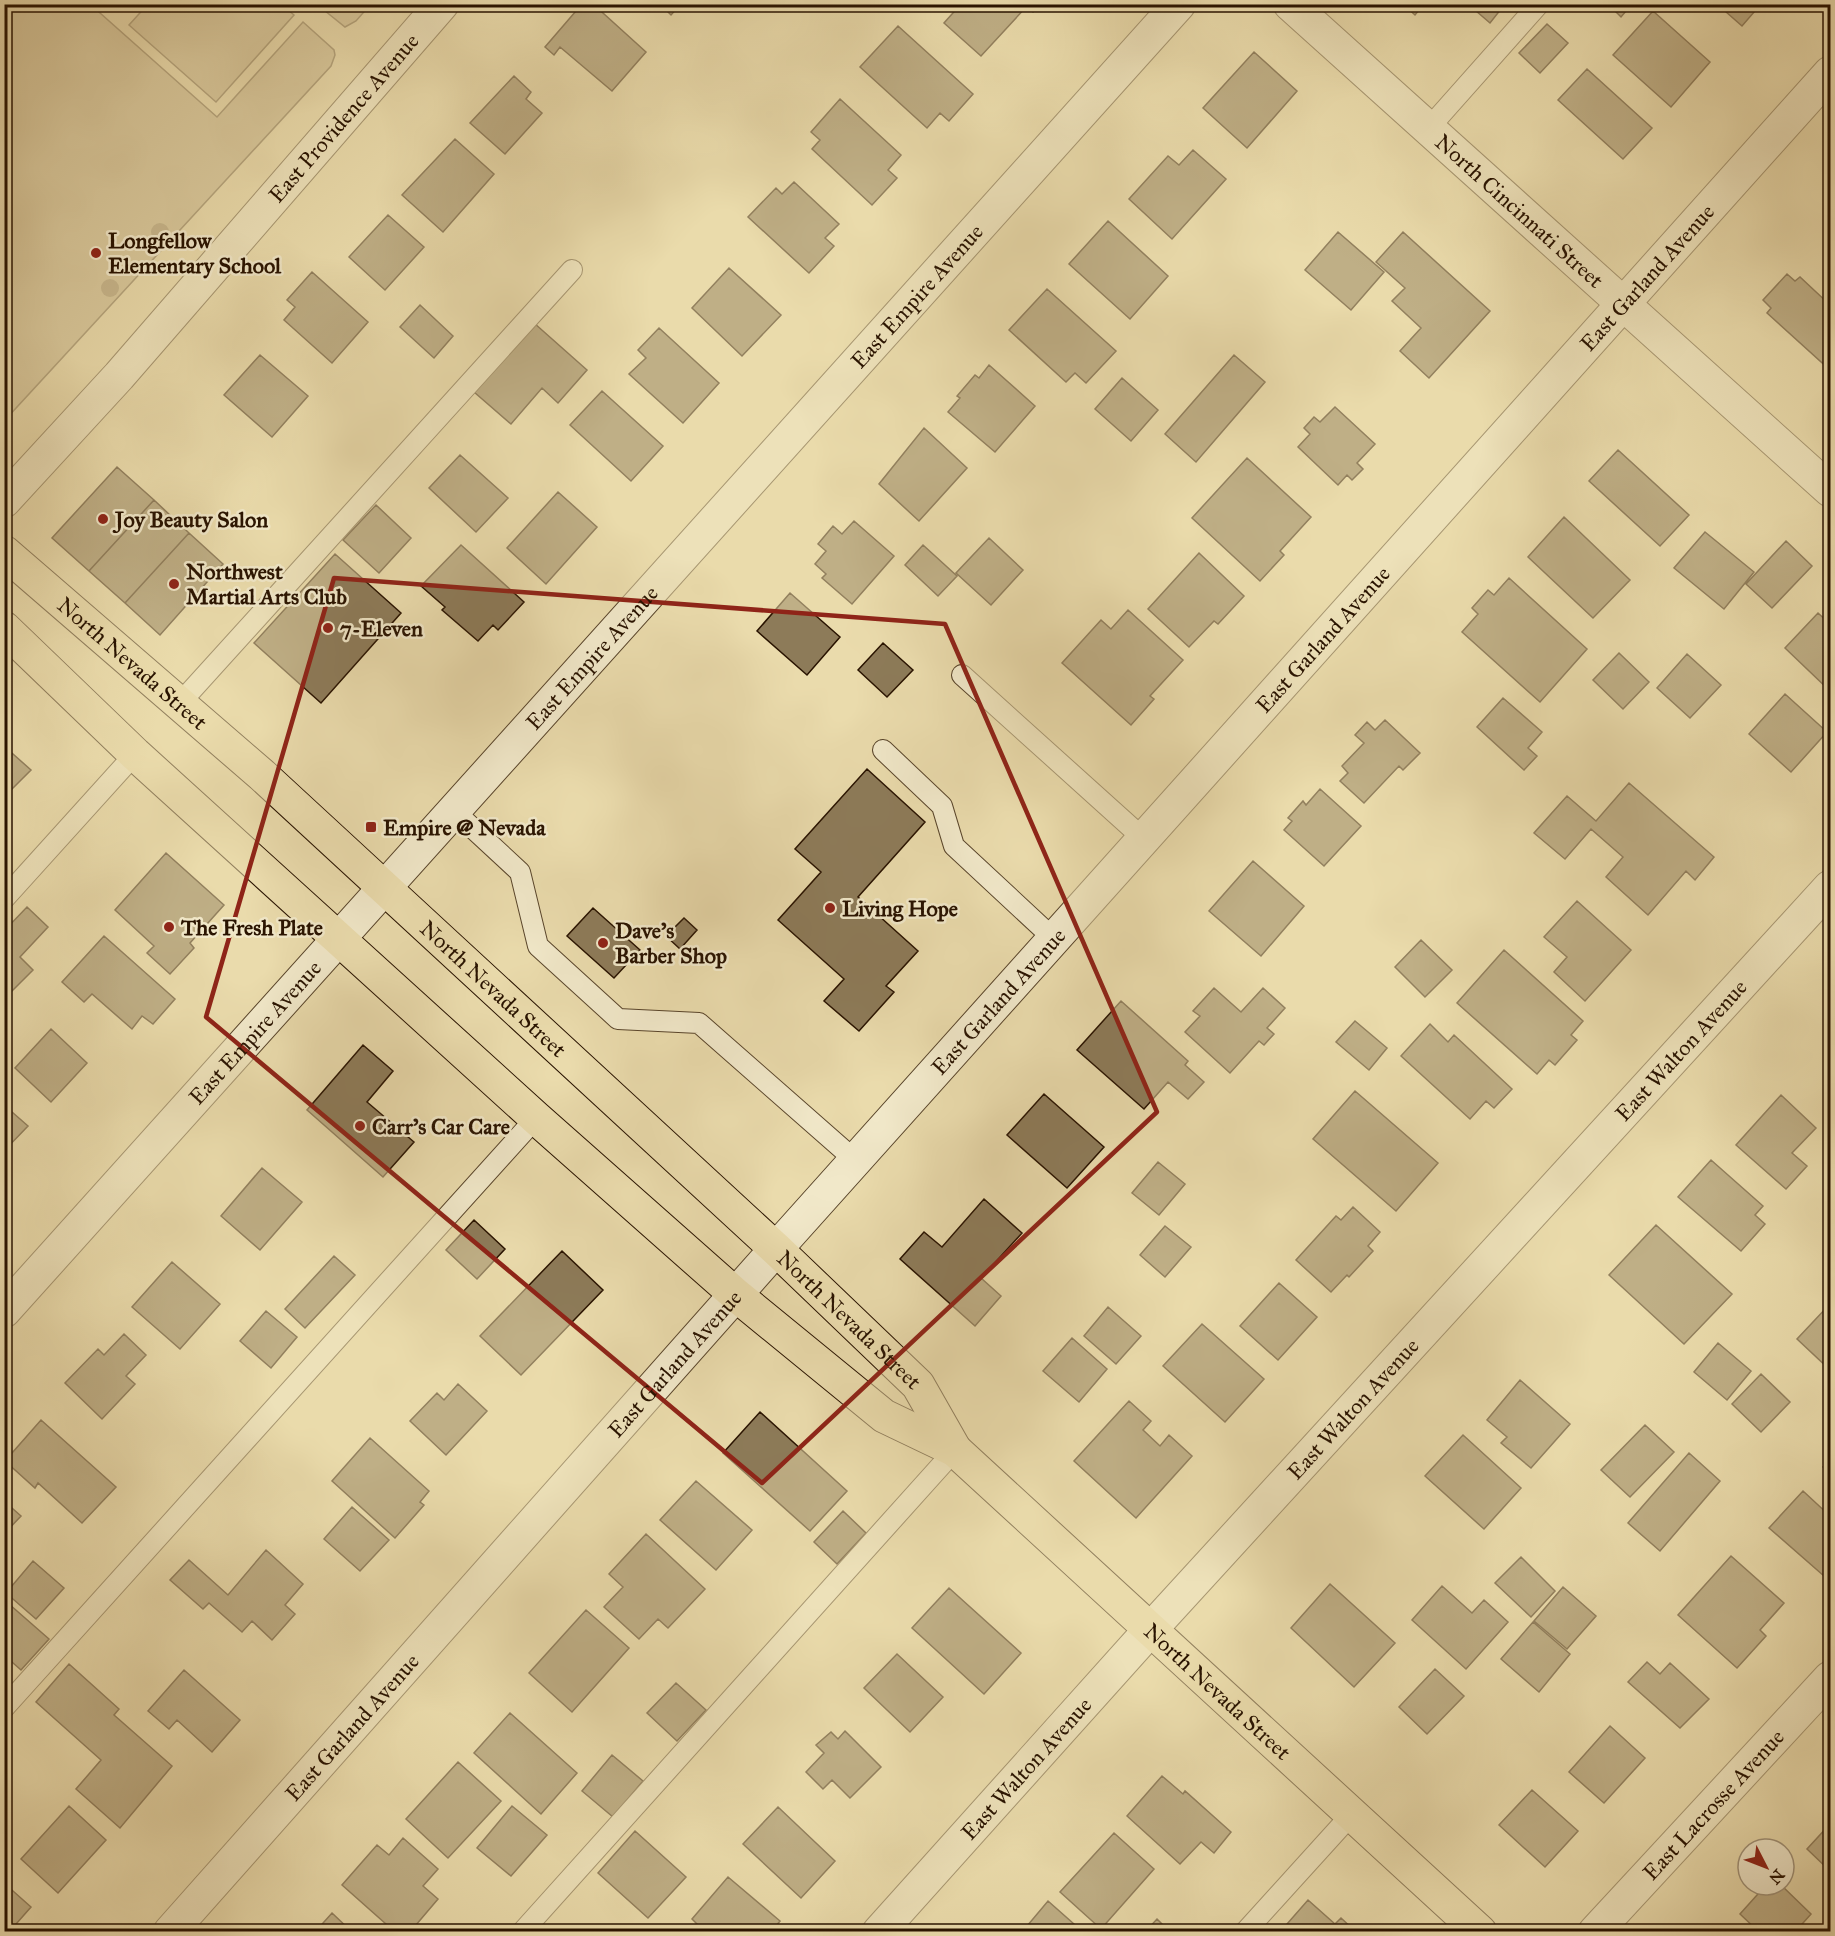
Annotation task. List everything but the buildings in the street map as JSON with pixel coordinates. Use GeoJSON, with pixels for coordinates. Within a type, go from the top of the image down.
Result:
{"type":"FeatureCollection","features":[{"type":"Feature","properties":{"kind":"main road","name":"North Nevada Street"},"geometry":{"type":"LineString","coordinates":[[4,552],[180,703],[385,888],[776,1249],[918,1385],[955,1450]]}},
{"type":"Feature","properties":{"kind":"main road","name":"North Nevada Street"},"geometry":{"type":"LineString","coordinates":[[4,628],[135,754],[536,1118],[736,1295],[884,1416],[955,1450],[1480,1932]]}},
{"type":"Feature","properties":{"kind":"street","name":"East Providence Avenue"},"geometry":{"type":"LineString","coordinates":[[4,501],[119,376],[442,4]]}},
{"type":"Feature","properties":{"kind":"street","name":"East Empire Avenue"},"geometry":{"type":"LineString","coordinates":[[4,1311],[1179,4]]}},
{"type":"Feature","properties":{"kind":"street","name":"North Cincinnati Street"},"geometry":{"type":"LineString","coordinates":[[1290,4],[1829,486]]}},
{"type":"Feature","properties":{"kind":"street","name":"East Garland Avenue"},"geometry":{"type":"LineString","coordinates":[[170,1932],[776,1249],[1830,73]]}},
{"type":"Feature","properties":{"kind":"street","name":"East Walton Avenue"},"geometry":{"type":"LineString","coordinates":[[879,1932],[1150,1630],[1830,886]]}},
{"type":"Feature","properties":{"kind":"street","name":"East Lacrosse Avenue"},"geometry":{"type":"LineString","coordinates":[[1595,1932],[1830,1678]]}},
{"type":"Feature","properties":{"kind":"lane"},"geometry":{"type":"LineString","coordinates":[[1428,129],[1539,4]]}},
{"type":"Feature","properties":{"kind":"lane"},"geometry":{"type":"LineString","coordinates":[[180,703],[572,270]]}},
{"type":"Feature","properties":{"kind":"lane"},"geometry":{"type":"LineString","coordinates":[[962,675],[1144,840]]}},
{"type":"Feature","properties":{"kind":"lane"},"geometry":{"type":"LineString","coordinates":[[883,750],[942,806],[954,846],[1054,939]]}},
{"type":"Feature","properties":{"kind":"lane"},"geometry":{"type":"LineString","coordinates":[[4,900],[135,754]]}},
{"type":"Feature","properties":{"kind":"lane"},"geometry":{"type":"LineString","coordinates":[[453,810],[520,872],[538,946],[618,1019],[699,1023],[856,1161]]}},
{"type":"Feature","properties":{"kind":"lane"},"geometry":{"type":"LineString","coordinates":[[4,1708],[536,1118]]}},
{"type":"Feature","properties":{"kind":"lane"},"geometry":{"type":"LineString","coordinates":[[522,1932],[955,1450]]}},
{"type":"Feature","properties":{"kind":"lane"},"geometry":{"type":"LineString","coordinates":[[1245,1932],[1351,1815]]}},
{"type":"Feature","properties":{"kind":"highlighted area"},"geometry":{"type":"Polygon","coordinates":[[[334,578],[945,624],[1157,1112],[762,1483],[206,1017],[334,578]]]}},
{"type":"Feature","properties":{"kind":"shaded area"},"geometry":{"type":"Polygon","coordinates":[[[148,4],[282,5],[294,15],[216,102],[129,25],[148,4]]]}},
{"type":"Feature","properties":{"kind":"shaded area"},"geometry":{"type":"Polygon","coordinates":[[[321,4],[370,5],[356,21],[345,27],[319,6],[321,4]]]}},
{"type":"Feature","properties":{"kind":"shaded area","name":"Longfellow Elementary School"},"geometry":{"type":"Polygon","coordinates":[[[4,5],[91,5],[217,117],[303,22],[334,50],[335,55],[331,66],[5,420],[4,5]]]}},
{"type":"Feature","properties":{"kind":"place","name":"Longfellow Elementary School"},"geometry":{"type":"Point","coordinates":[96,253]}},
{"type":"Feature","properties":{"kind":"place","name":"Joy Beauty Salon"},"geometry":{"type":"Point","coordinates":[103,519]}},
{"type":"Feature","properties":{"kind":"place","name":"Northwest Martial Arts Club"},"geometry":{"type":"Point","coordinates":[174,584]}},
{"type":"Feature","properties":{"kind":"place","name":"7-Eleven"},"geometry":{"type":"Point","coordinates":[328,628]}},
{"type":"Feature","properties":{"kind":"place","name":"Empire @ Nevada"},"geometry":{"type":"Point","coordinates":[371,827]}},
{"type":"Feature","properties":{"kind":"place","name":"Living Hope"},"geometry":{"type":"Point","coordinates":[830,908]}},
{"type":"Feature","properties":{"kind":"place","name":"The Fresh Plate"},"geometry":{"type":"Point","coordinates":[169,927]}},
{"type":"Feature","properties":{"kind":"place","name":"Dave's Barber Shop"},"geometry":{"type":"Point","coordinates":[603,943]}},
{"type":"Feature","properties":{"kind":"place","name":"Carr's Car Care"},"geometry":{"type":"Point","coordinates":[360,1126]}}]}
